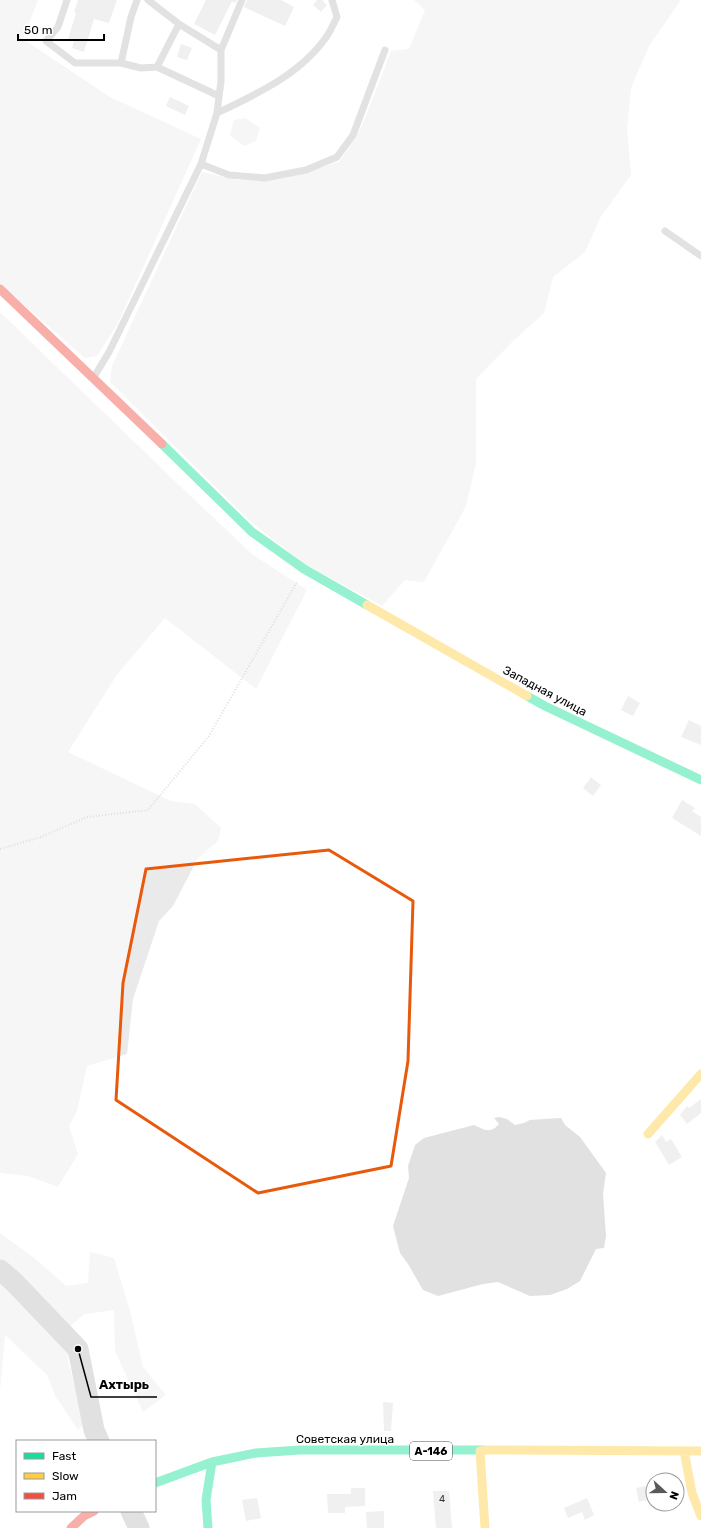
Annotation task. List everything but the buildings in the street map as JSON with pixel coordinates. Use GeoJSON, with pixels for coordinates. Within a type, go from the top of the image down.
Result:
{"type":"FeatureCollection","features":[{"type":"Feature","properties":{"kind":"main road","name":"Западная улица"},"geometry":{"type":"LineString","coordinates":[[0,289],[252,532],[304,569],[545,706],[701,780]]}},
{"type":"Feature","properties":{"kind":"main road"},"geometry":{"type":"LineString","coordinates":[[648,1134],[701,1074]]}},
{"type":"Feature","properties":{"kind":"main road","name":"Советская улица"},"geometry":{"type":"LineString","coordinates":[[156,1482],[164,1478],[212,1462],[256,1453],[299,1450],[701,1451]]}},
{"type":"Feature","properties":{"kind":"main road"},"geometry":{"type":"LineString","coordinates":[[480,1451],[485,1528]]}},
{"type":"Feature","properties":{"kind":"main road"},"geometry":{"type":"LineString","coordinates":[[684,1451],[692,1493],[701,1516]]}},
{"type":"Feature","properties":{"kind":"main road"},"geometry":{"type":"LineString","coordinates":[[208,1528],[206,1500],[212,1462]]}},
{"type":"Feature","properties":{"kind":"main road"},"geometry":{"type":"LineString","coordinates":[[71,1528],[84,1516],[92,1512]]}},
{"type":"Feature","properties":{"kind":"lane"},"geometry":{"type":"LineString","coordinates":[[67,0],[58,27],[46,41],[75,63],[121,63],[141,68],[157,67],[219,96]]}},
{"type":"Feature","properties":{"kind":"lane"},"geometry":{"type":"LineString","coordinates":[[121,63],[131,17],[137,0]]}},
{"type":"Feature","properties":{"kind":"lane"},"geometry":{"type":"LineString","coordinates":[[148,0],[179,24],[221,50]]}},
{"type":"Feature","properties":{"kind":"lane"},"geometry":{"type":"LineString","coordinates":[[94,378],[110,352],[201,164],[217,113],[221,81],[221,50],[242,0]]}},
{"type":"Feature","properties":{"kind":"lane"},"geometry":{"type":"LineString","coordinates":[[217,113],[262,91],[288,75],[307,59],[327,36],[337,17],[332,0]]}},
{"type":"Feature","properties":{"kind":"lane"},"geometry":{"type":"LineString","coordinates":[[157,67],[179,24]]}},
{"type":"Feature","properties":{"kind":"lane"},"geometry":{"type":"LineString","coordinates":[[201,164],[230,175],[265,178],[306,170],[337,157],[353,135],[385,50]]}},
{"type":"Feature","properties":{"kind":"lane"},"geometry":{"type":"LineString","coordinates":[[665,231],[701,256]]}},
{"type":"Feature","properties":{"kind":"path"},"geometry":{"type":"LineString","coordinates":[[0,849],[41,837],[87,818],[148,810],[209,736],[304,569]]}},
{"type":"Feature","properties":{"kind":"highlighted area"},"geometry":{"type":"Polygon","coordinates":[[[329,850],[413,901],[408,1061],[391,1166],[258,1193],[116,1100],[123,983],[146,869],[329,850]]]}},
{"type":"Feature","properties":{"kind":"shaded area"},"geometry":{"type":"Polygon","coordinates":[[[0,0],[38,0],[23,39],[110,97],[201,139],[118,323],[97,356],[85,358],[0,284],[0,0]]]}},
{"type":"Feature","properties":{"kind":"shaded area"},"geometry":{"type":"Polygon","coordinates":[[[414,0],[681,0],[649,46],[631,88],[627,129],[631,175],[600,218],[585,252],[553,277],[544,313],[514,340],[476,379],[476,463],[466,506],[424,582],[405,580],[382,606],[303,563],[250,521],[110,382],[112,366],[202,172],[237,180],[270,181],[307,173],[340,161],[360,130],[391,51],[409,49],[425,10],[414,0]]]}},
{"type":"Feature","properties":{"kind":"shaded area"},"geometry":{"type":"Polygon","coordinates":[[[245,118],[260,128],[256,141],[244,146],[230,135],[234,120],[245,118]]]}},
{"type":"Feature","properties":{"kind":"shaded area"},"geometry":{"type":"Polygon","coordinates":[[[0,312],[252,554],[307,590],[256,689],[165,618],[116,676],[68,752],[171,801],[195,804],[221,828],[218,841],[198,858],[173,906],[159,921],[133,999],[127,1054],[87,1066],[77,1111],[69,1126],[78,1154],[58,1187],[28,1176],[0,1173],[0,312]]]}},
{"type":"Feature","properties":{"kind":"shaded area"},"geometry":{"type":"Polygon","coordinates":[[[499,1117],[507,1119],[515,1125],[530,1120],[561,1118],[565,1125],[580,1137],[606,1173],[603,1194],[606,1236],[604,1248],[596,1249],[580,1281],[567,1289],[550,1295],[530,1296],[498,1282],[483,1284],[438,1296],[423,1290],[400,1253],[393,1226],[409,1178],[408,1166],[415,1145],[424,1138],[474,1125],[485,1130],[491,1130],[499,1124],[494,1118],[499,1117]]]}},
{"type":"Feature","properties":{"kind":"shaded area"},"geometry":{"type":"Polygon","coordinates":[[[0,1233],[33,1257],[66,1286],[88,1283],[90,1252],[114,1258],[130,1311],[143,1367],[166,1395],[143,1412],[115,1351],[114,1310],[85,1314],[70,1326],[68,1362],[85,1423],[78,1430],[56,1397],[47,1375],[5,1335],[0,1391],[0,1233]]]}},
{"type":"Feature","properties":{"kind":"waterway"},"geometry":{"type":"LineString","coordinates":[[0,1270],[13,1281],[78,1349],[94,1430],[99,1440]]}},
{"type":"Feature","properties":{"kind":"waterway"},"geometry":{"type":"LineString","coordinates":[[131,1512],[139,1528]]}},
{"type":"Feature","properties":{"kind":"traffic: fast"},"geometry":{"type":"LineString","coordinates":[[162,444],[252,532],[304,569],[367,605]]}},
{"type":"Feature","properties":{"kind":"traffic: fast"},"geometry":{"type":"LineString","coordinates":[[527,696],[701,780]]}},
{"type":"Feature","properties":{"kind":"traffic: fast"},"geometry":{"type":"LineString","coordinates":[[156,1483],[212,1462],[256,1453],[299,1450],[484,1450]]}},
{"type":"Feature","properties":{"kind":"traffic: fast"},"geometry":{"type":"LineString","coordinates":[[208,1528],[206,1500],[212,1462]]}},
{"type":"Feature","properties":{"kind":"traffic: slow"},"geometry":{"type":"LineString","coordinates":[[367,605],[527,696]]}},
{"type":"Feature","properties":{"kind":"traffic: slow"},"geometry":{"type":"LineString","coordinates":[[648,1134],[701,1074]]}},
{"type":"Feature","properties":{"kind":"traffic: slow"},"geometry":{"type":"LineString","coordinates":[[484,1450],[701,1451]]}},
{"type":"Feature","properties":{"kind":"traffic: slow"},"geometry":{"type":"LineString","coordinates":[[480,1451],[485,1528]]}},
{"type":"Feature","properties":{"kind":"traffic: slow"},"geometry":{"type":"LineString","coordinates":[[684,1451],[692,1493],[701,1516]]}},
{"type":"Feature","properties":{"kind":"traffic: jam"},"geometry":{"type":"LineString","coordinates":[[0,289],[162,444]]}},
{"type":"Feature","properties":{"kind":"traffic: jam"},"geometry":{"type":"LineString","coordinates":[[71,1528],[84,1516],[92,1512]]}},
{"type":"Feature","properties":{"kind":"place","name":"Ахтырь"},"geometry":{"type":"Point","coordinates":[78,1349]}}]}
